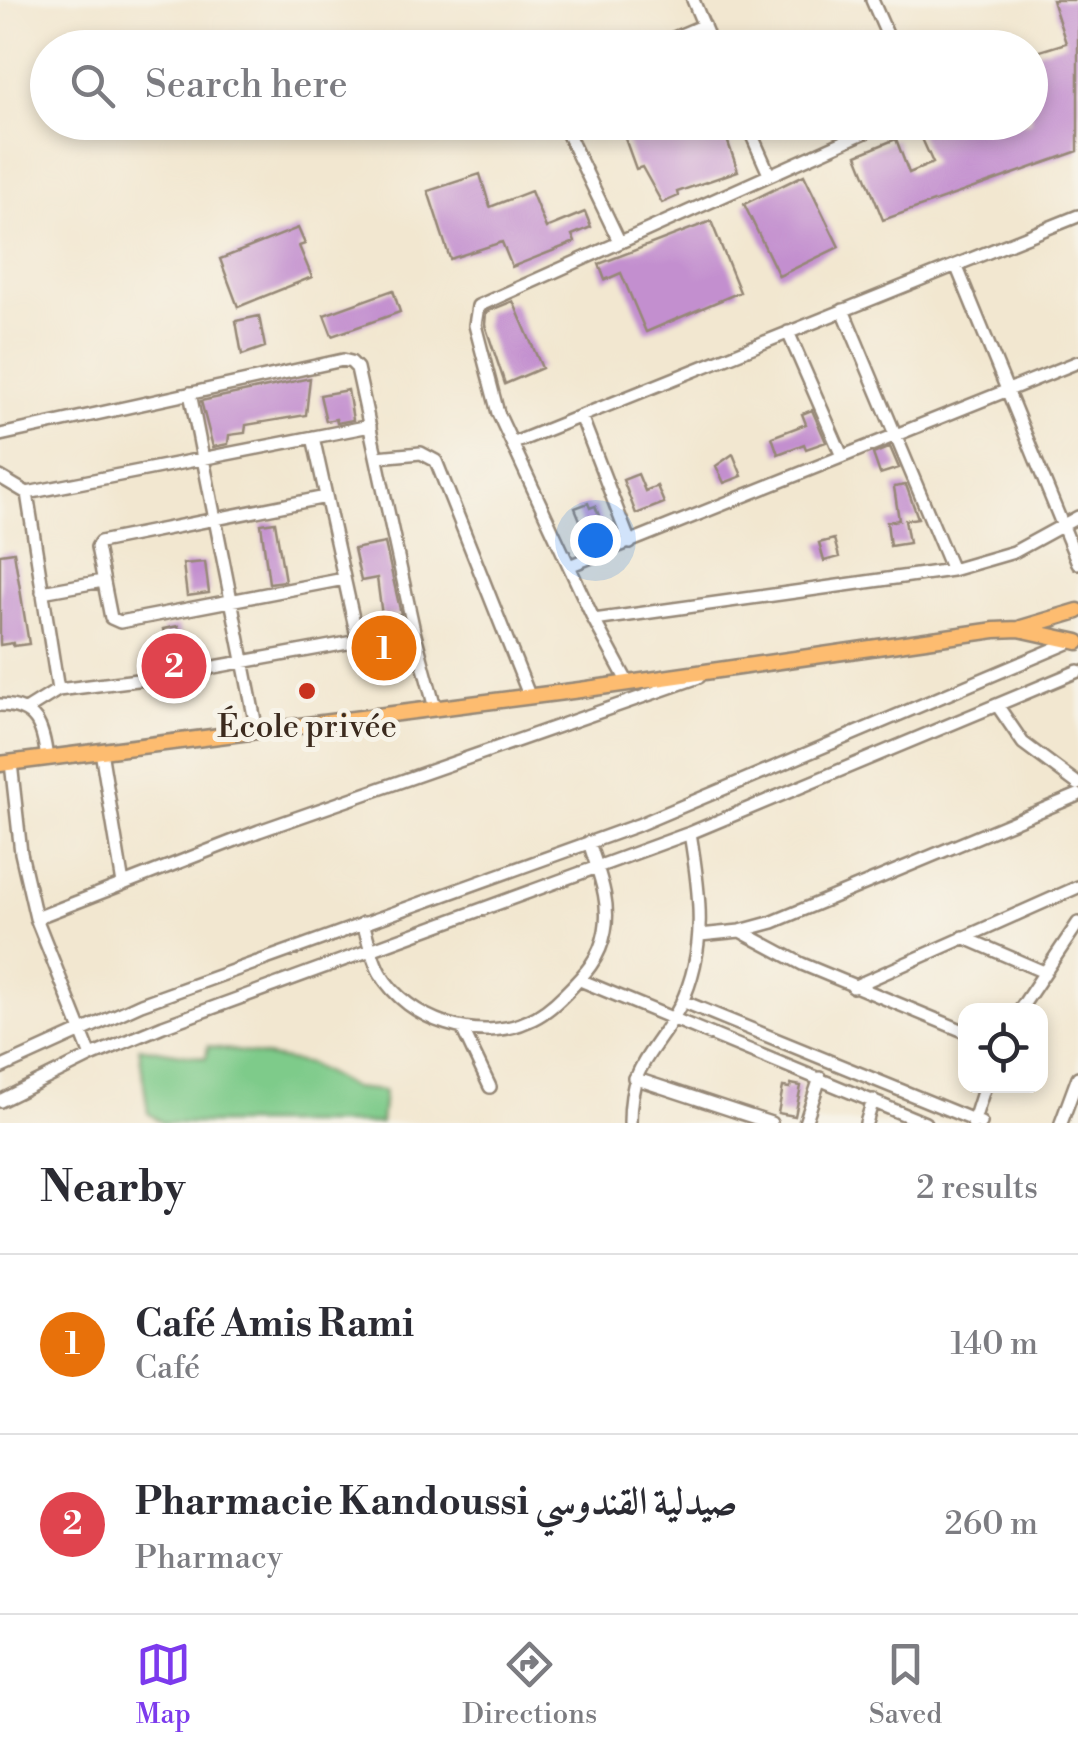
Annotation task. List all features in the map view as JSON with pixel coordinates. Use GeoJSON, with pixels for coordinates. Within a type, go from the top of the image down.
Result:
{"type":"FeatureCollection","features":[{"type":"Feature","properties":{"kind":"main road"},"geometry":{"type":"LineString","coordinates":[[6,764],[1019,629],[1078,611]]}},
{"type":"Feature","properties":{"kind":"main road"},"geometry":{"type":"LineString","coordinates":[[1019,629],[1076,642]]}},
{"type":"Feature","properties":{"kind":"street"},"geometry":{"type":"LineString","coordinates":[[693,0],[706,30]]}},
{"type":"Feature","properties":{"kind":"street"},"geometry":{"type":"LineString","coordinates":[[872,0],[886,30]]}},
{"type":"Feature","properties":{"kind":"street"},"geometry":{"type":"LineString","coordinates":[[694,30],[704,26]]}},
{"type":"Feature","properties":{"kind":"street"},"geometry":{"type":"LineString","coordinates":[[571,140],[619,241]]}},
{"type":"Feature","properties":{"kind":"street"},"geometry":{"type":"LineString","coordinates":[[754,140],[769,174]]}},
{"type":"Feature","properties":{"kind":"street"},"geometry":{"type":"LineString","coordinates":[[628,682],[594,620],[493,400],[475,326],[478,306],[847,140]]}},
{"type":"Feature","properties":{"kind":"street"},"geometry":{"type":"LineString","coordinates":[[514,443],[956,264],[1077,221]]}},
{"type":"Feature","properties":{"kind":"street"},"geometry":{"type":"LineString","coordinates":[[956,264],[1078,563]]}},
{"type":"Feature","properties":{"kind":"street"},"geometry":{"type":"LineString","coordinates":[[842,310],[952,570]]}},
{"type":"Feature","properties":{"kind":"street"},"geometry":{"type":"LineString","coordinates":[[788,332],[842,456]]}},
{"type":"Feature","properties":{"kind":"street"},"geometry":{"type":"LineString","coordinates":[[0,435],[348,360],[356,368],[414,631],[435,708]]}},
{"type":"Feature","properties":{"kind":"street"},"geometry":{"type":"LineString","coordinates":[[569,566],[1078,362]]}},
{"type":"Feature","properties":{"kind":"street"},"geometry":{"type":"LineString","coordinates":[[190,392],[257,731]]}},
{"type":"Feature","properties":{"kind":"street"},"geometry":{"type":"LineString","coordinates":[[581,416],[630,543]]}},
{"type":"Feature","properties":{"kind":"street"},"geometry":{"type":"LineString","coordinates":[[0,477],[27,493],[370,426]]}},
{"type":"Feature","properties":{"kind":"street"},"geometry":{"type":"LineString","coordinates":[[313,438],[358,641]]}},
{"type":"Feature","properties":{"kind":"street"},"geometry":{"type":"LineString","coordinates":[[377,457],[421,452],[436,461],[529,695]]}},
{"type":"Feature","properties":{"kind":"street"},"geometry":{"type":"LineString","coordinates":[[27,493],[58,690]]}},
{"type":"Feature","properties":{"kind":"street"},"geometry":{"type":"LineString","coordinates":[[326,497],[100,542],[97,547],[110,618],[116,622],[344,579]]}},
{"type":"Feature","properties":{"kind":"street"},"geometry":{"type":"LineString","coordinates":[[594,620],[952,570],[1003,556],[1078,517]]}},
{"type":"Feature","properties":{"kind":"street"},"geometry":{"type":"LineString","coordinates":[[42,592],[103,581]]}},
{"type":"Feature","properties":{"kind":"street"},"geometry":{"type":"LineString","coordinates":[[26,710],[58,690],[414,631]]}},
{"type":"Feature","properties":{"kind":"street"},"geometry":{"type":"LineString","coordinates":[[0,1068],[80,1029],[716,794],[1076,642]]}},
{"type":"Feature","properties":{"kind":"street"},"geometry":{"type":"LineString","coordinates":[[36,918],[278,824],[717,670]]}},
{"type":"Feature","properties":{"kind":"street"},"geometry":{"type":"LineString","coordinates":[[0,1101],[90,1056],[162,1026],[597,868],[1078,672]]}},
{"type":"Feature","properties":{"kind":"street"},"geometry":{"type":"LineString","coordinates":[[997,705],[1023,743],[1078,784]]}},
{"type":"Feature","properties":{"kind":"street"},"geometry":{"type":"LineString","coordinates":[[0,706],[26,710],[42,728],[47,758]]}},
{"type":"Feature","properties":{"kind":"street"},"geometry":{"type":"LineString","coordinates":[[102,751],[124,884]]}},
{"type":"Feature","properties":{"kind":"street"},"geometry":{"type":"LineString","coordinates":[[6,764],[36,918],[90,1056]]}},
{"type":"Feature","properties":{"kind":"street"},"geometry":{"type":"LineString","coordinates":[[700,935],[740,932],[773,922],[1078,795]]}},
{"type":"Feature","properties":{"kind":"street"},"geometry":{"type":"LineString","coordinates":[[630,1123],[634,1078],[682,1001],[700,935],[700,898],[690,832]]}},
{"type":"Feature","properties":{"kind":"street"},"geometry":{"type":"LineString","coordinates":[[363,923],[380,973],[403,999],[432,1018],[462,1028],[498,1028],[528,1022],[553,1006],[598,956],[606,930],[606,901],[589,842]]}},
{"type":"Feature","properties":{"kind":"street"},"geometry":{"type":"LineString","coordinates":[[854,987],[1078,887]]}},
{"type":"Feature","properties":{"kind":"street"},"geometry":{"type":"LineString","coordinates":[[1024,1003],[1078,923]]}},
{"type":"Feature","properties":{"kind":"street"},"geometry":{"type":"LineString","coordinates":[[740,932],[854,987],[958,1029]]}},
{"type":"Feature","properties":{"kind":"street"},"geometry":{"type":"LineString","coordinates":[[963,937],[1044,972]]}},
{"type":"Feature","properties":{"kind":"street"},"geometry":{"type":"LineString","coordinates":[[580,980],[922,1122]]}},
{"type":"Feature","properties":{"kind":"street"},"geometry":{"type":"LineString","coordinates":[[682,1001],[976,1122],[983,1093]]}},
{"type":"Feature","properties":{"kind":"street"},"geometry":{"type":"LineString","coordinates":[[462,1028],[490,1088]]}},
{"type":"Feature","properties":{"kind":"street"},"geometry":{"type":"LineString","coordinates":[[1061,1123],[1078,1077]]}},
{"type":"Feature","properties":{"kind":"street"},"geometry":{"type":"LineString","coordinates":[[634,1078],[770,1123]]}},
{"type":"Feature","properties":{"kind":"street"},"geometry":{"type":"LineString","coordinates":[[805,1123],[820,1078]]}},
{"type":"Feature","properties":{"kind":"street"},"geometry":{"type":"LineString","coordinates":[[866,1123],[873,1100]]}},
{"type":"Feature","properties":{"kind":"green space"},"geometry":{"type":"Polygon","coordinates":[[[208,1046],[309,1064],[353,1088],[384,1091],[381,1123],[163,1123],[148,1113],[139,1047],[206,1058],[208,1046]]]}},
{"type":"Feature","properties":{"kind":"building"},"geometry":{"type":"Polygon","coordinates":[[[1052,0],[1078,0],[1078,151],[883,220],[857,155],[896,140],[909,173],[933,163],[923,140],[1048,140],[1048,48],[1066,43],[1052,0]]]}},
{"type":"Feature","properties":{"kind":"building"},"geometry":{"type":"Polygon","coordinates":[[[626,140],[727,140],[738,171],[677,192],[678,196],[662,203],[642,167],[636,169],[626,140]]]}},
{"type":"Feature","properties":{"kind":"building"},"geometry":{"type":"Polygon","coordinates":[[[480,174],[490,207],[531,191],[546,228],[585,212],[591,227],[572,235],[575,242],[512,267],[502,242],[450,259],[428,191],[480,174]]]}},
{"type":"Feature","properties":{"kind":"building"},"geometry":{"type":"Polygon","coordinates":[[[804,175],[839,247],[779,276],[744,204],[804,175]]]}},
{"type":"Feature","properties":{"kind":"building"},"geometry":{"type":"Polygon","coordinates":[[[711,221],[740,292],[646,332],[621,273],[605,280],[599,264],[711,221]]]}},
{"type":"Feature","properties":{"kind":"building"},"geometry":{"type":"Polygon","coordinates":[[[298,228],[305,244],[299,246],[312,277],[238,307],[220,259],[298,228]]]}},
{"type":"Feature","properties":{"kind":"building"},"geometry":{"type":"Polygon","coordinates":[[[393,290],[400,312],[332,336],[324,315],[393,290]]]}},
{"type":"Feature","properties":{"kind":"building"},"geometry":{"type":"Polygon","coordinates":[[[513,301],[542,368],[505,384],[485,325],[486,312],[513,301]]]}},
{"type":"Feature","properties":{"kind":"building"},"geometry":{"type":"Polygon","coordinates":[[[259,316],[265,347],[242,355],[236,321],[259,316]]]}},
{"type":"Feature","properties":{"kind":"building"},"geometry":{"type":"Polygon","coordinates":[[[310,378],[306,415],[246,425],[245,433],[229,435],[228,444],[213,447],[201,401],[310,378]]]}},
{"type":"Feature","properties":{"kind":"building"},"geometry":{"type":"Polygon","coordinates":[[[348,390],[353,420],[326,421],[320,395],[348,390]]]}},
{"type":"Feature","properties":{"kind":"building"},"geometry":{"type":"Polygon","coordinates":[[[812,410],[826,442],[806,449],[804,444],[778,454],[772,437],[806,424],[802,414],[812,410]]]}},
{"type":"Feature","properties":{"kind":"building"},"geometry":{"type":"Polygon","coordinates":[[[890,447],[899,468],[880,474],[873,454],[890,447]]]}},
{"type":"Feature","properties":{"kind":"building"},"geometry":{"type":"Polygon","coordinates":[[[733,454],[742,476],[724,483],[716,466],[733,454]]]}},
{"type":"Feature","properties":{"kind":"building"},"geometry":{"type":"Polygon","coordinates":[[[638,474],[645,491],[657,486],[664,503],[636,514],[623,480],[638,474]]]}},
{"type":"Feature","properties":{"kind":"building"},"geometry":{"type":"Polygon","coordinates":[[[906,485],[918,518],[905,520],[909,543],[890,546],[887,522],[899,520],[894,487],[906,485]]]}},
{"type":"Feature","properties":{"kind":"building"},"geometry":{"type":"Polygon","coordinates":[[[588,503],[590,508],[595,506],[604,527],[586,535],[575,508],[588,503]]]}},
{"type":"Feature","properties":{"kind":"building"},"geometry":{"type":"Polygon","coordinates":[[[275,522],[285,581],[269,583],[261,524],[275,522]]]}},
{"type":"Feature","properties":{"kind":"building"},"geometry":{"type":"Polygon","coordinates":[[[834,539],[839,557],[824,561],[819,543],[834,539]]]}},
{"type":"Feature","properties":{"kind":"building"},"geometry":{"type":"Polygon","coordinates":[[[385,543],[401,614],[382,616],[377,578],[361,581],[354,549],[385,543]]]}},
{"type":"Feature","properties":{"kind":"building"},"geometry":{"type":"Polygon","coordinates":[[[14,552],[29,644],[0,645],[0,554],[14,552]]]}},
{"type":"Feature","properties":{"kind":"building"},"geometry":{"type":"Polygon","coordinates":[[[205,562],[209,593],[187,596],[183,564],[205,562]]]}},
{"type":"Feature","properties":{"kind":"building"},"geometry":{"type":"Polygon","coordinates":[[[178,626],[184,653],[169,656],[163,629],[178,626]]]}},
{"type":"Feature","properties":{"kind":"building"},"geometry":{"type":"Polygon","coordinates":[[[791,1084],[801,1086],[795,1116],[778,1113],[783,1087],[790,1088],[791,1084]]]}},
{"type":"Feature","properties":{"kind":"place","name":"Café Amis Rami"},"geometry":{"type":"Point","coordinates":[384,648]}},
{"type":"Feature","properties":{"kind":"place","name":"Pharmacie Kandoussi صيدلية القندوسي"},"geometry":{"type":"Point","coordinates":[174,666]}},
{"type":"Feature","properties":{"kind":"place","name":"École privée"},"geometry":{"type":"Point","coordinates":[307,691]}}]}
